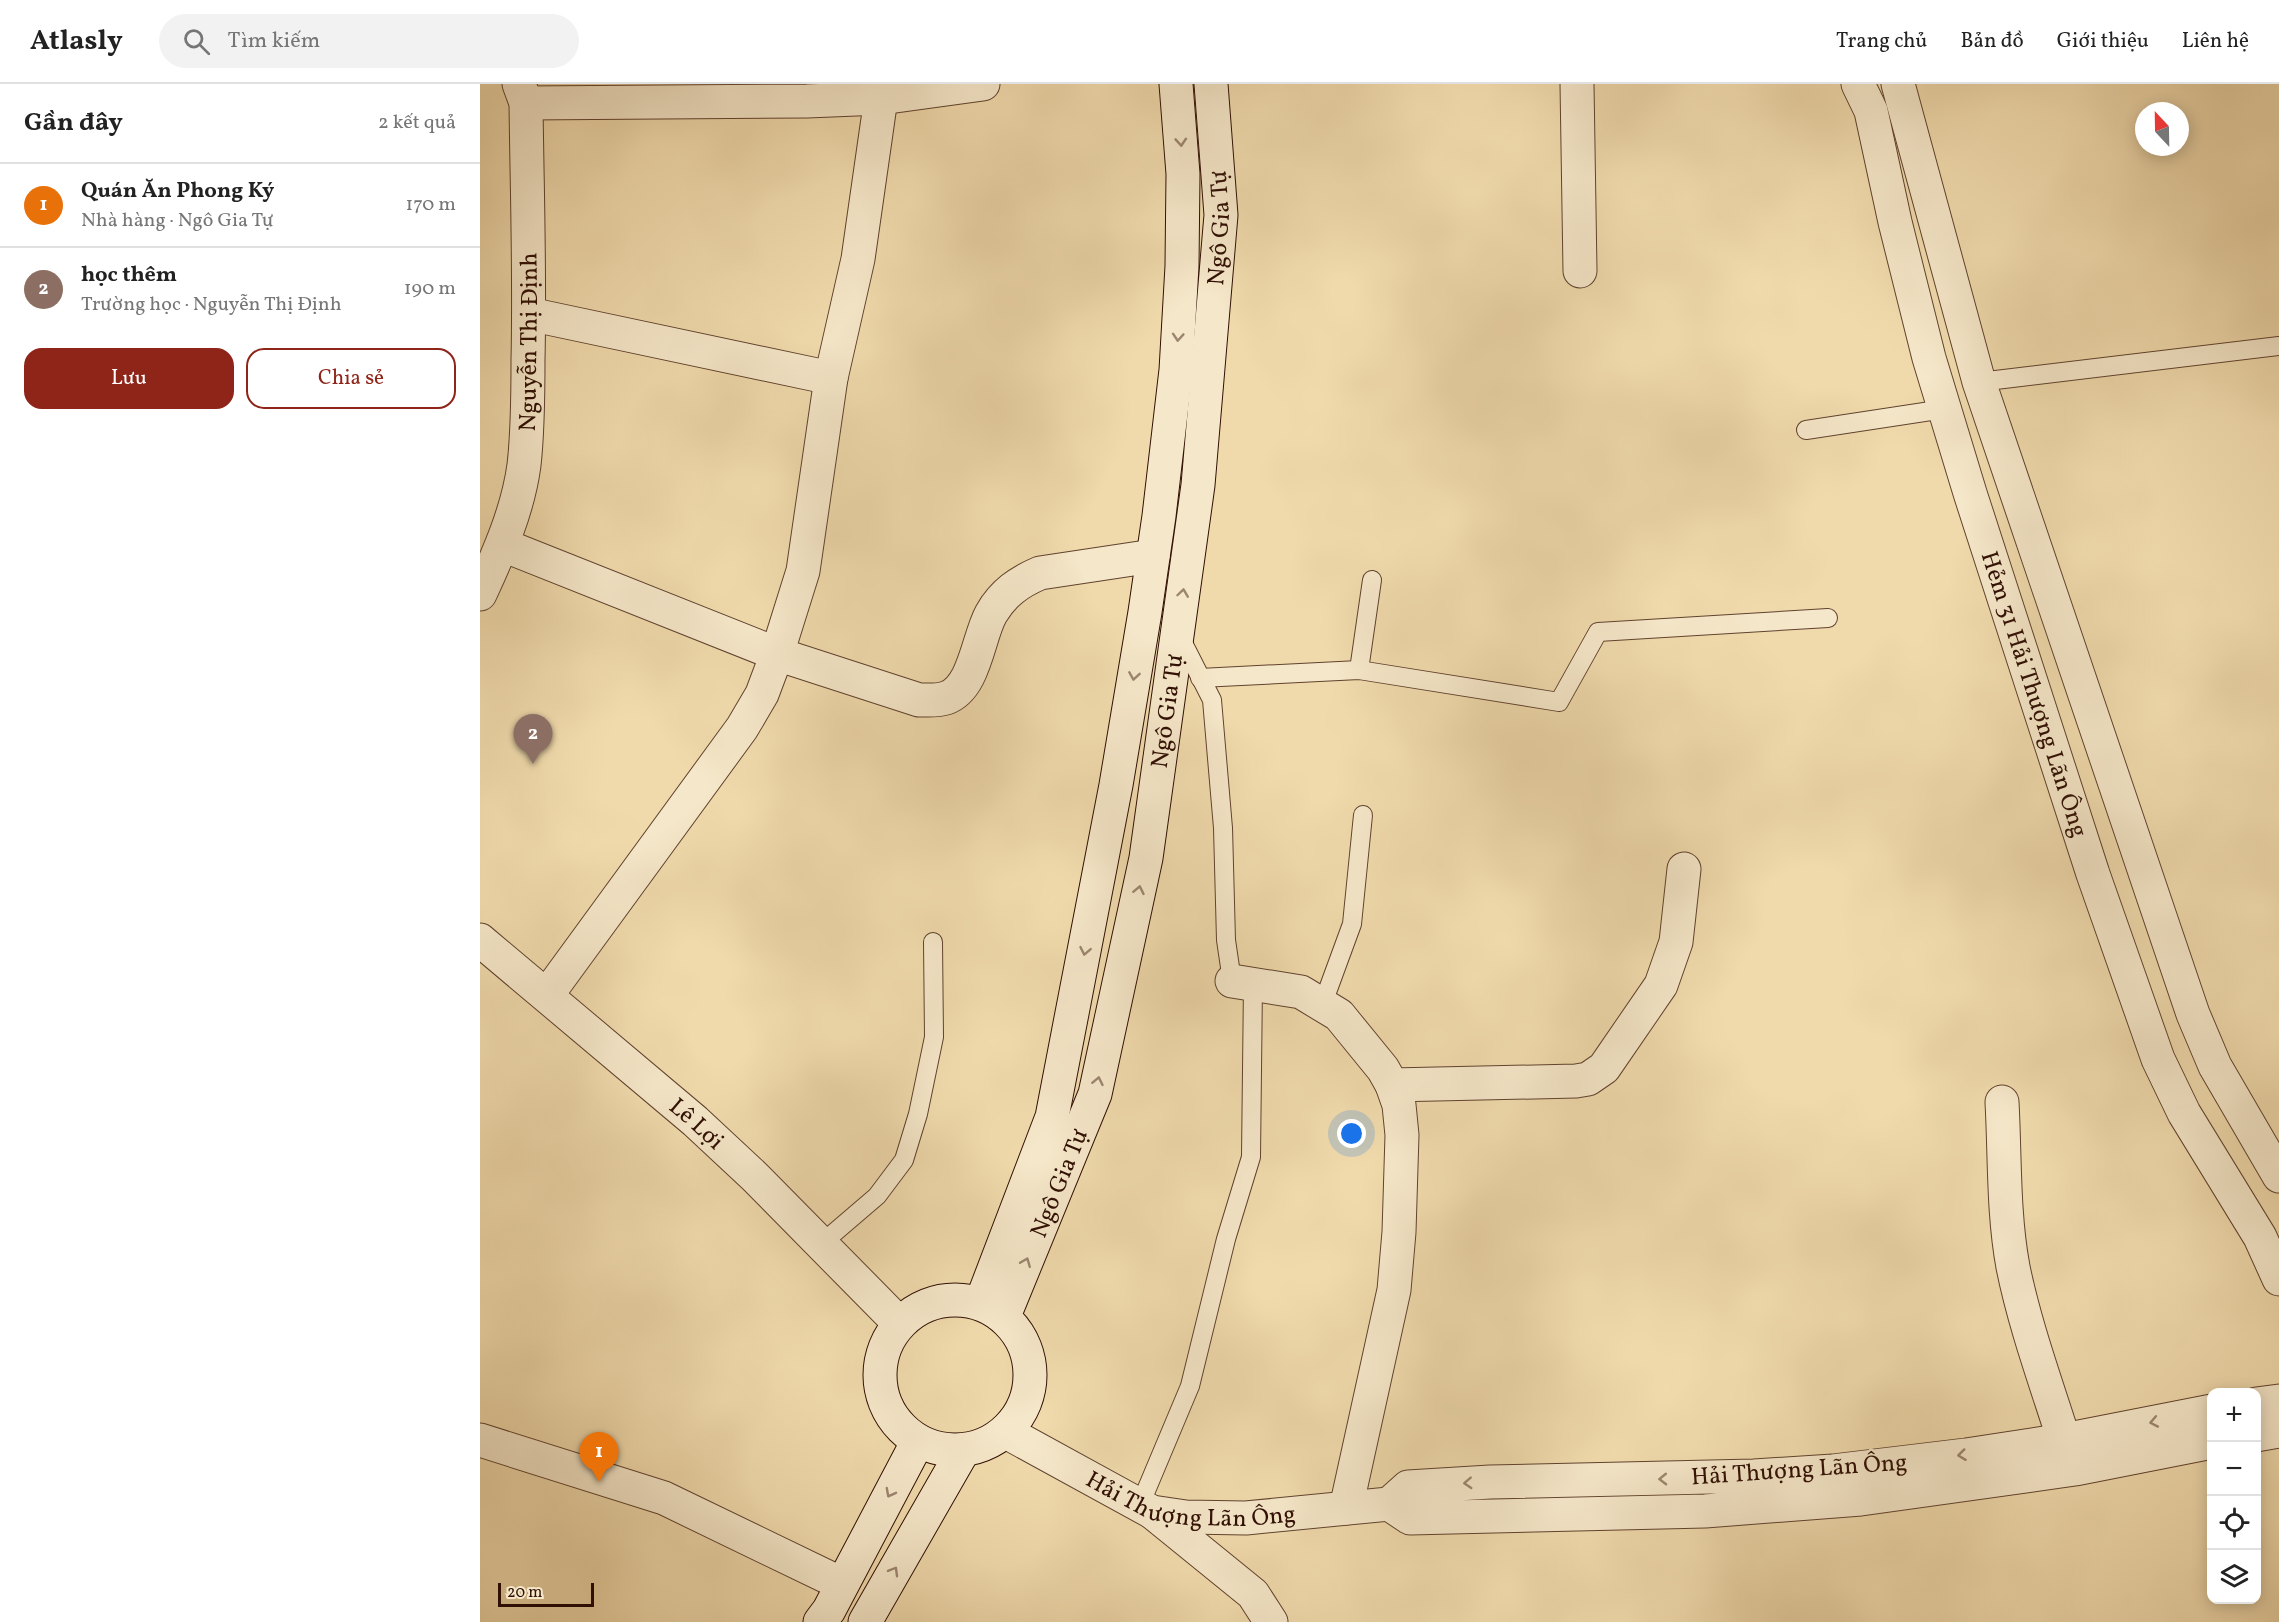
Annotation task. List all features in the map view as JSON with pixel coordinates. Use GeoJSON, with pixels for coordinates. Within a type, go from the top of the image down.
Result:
{"type":"FeatureCollection","features":[{"type":"Feature","properties":{"kind":"street"},"geometry":{"type":"LineString","coordinates":[[522,94],[807,101],[881,98],[983,84]]}},
{"type":"Feature","properties":{"kind":"street","name":"Ngô Gia Tự"},"geometry":{"type":"LineString","coordinates":[[993,1310],[1052,1118],[1116,785],[1153,556],[1176,370],[1182,267],[1183,174],[1176,84]]}},
{"type":"Feature","properties":{"kind":"street","name":"Ngô Gia Tự"},"geometry":{"type":"LineString","coordinates":[[993,1310],[1095,1094],[1146,858],[1198,485],[1221,215],[1211,84]]}},
{"type":"Feature","properties":{"kind":"street"},"geometry":{"type":"LineString","coordinates":[[1577,84],[1580,271]]}},
{"type":"Feature","properties":{"kind":"street","name":"Hẻm 31 Hải Thượng Lãn Ông"},"geometry":{"type":"LineString","coordinates":[[1858,84],[1871,111],[1894,222],[1944,409],[2093,874],[2158,1059],[2184,1113],[2260,1237],[2279,1279]]}},
{"type":"Feature","properties":{"kind":"street"},"geometry":{"type":"LineString","coordinates":[[1898,84],[1979,382],[2193,1014],[2215,1066],[2279,1176]]}},
{"type":"Feature","properties":{"kind":"street","name":"Nguyễn Thị Định"},"geometry":{"type":"LineString","coordinates":[[480,594],[503,545],[524,466],[529,314],[522,94]]}},
{"type":"Feature","properties":{"kind":"street"},"geometry":{"type":"LineString","coordinates":[[547,995],[742,728],[762,694],[777,654],[803,572],[831,378],[858,259],[881,98]]}},
{"type":"Feature","properties":{"kind":"street"},"geometry":{"type":"LineString","coordinates":[[529,314],[831,378]]}},
{"type":"Feature","properties":{"kind":"street"},"geometry":{"type":"LineString","coordinates":[[503,545],[777,654],[919,700],[948,698],[959,690],[971,671],[991,615],[1007,592],[1023,580],[1040,573],[1153,556],[1188,558]]}},
{"type":"Feature","properties":{"kind":"street"},"geometry":{"type":"LineString","coordinates":[[1142,628],[1178,633]]}},
{"type":"Feature","properties":{"kind":"street"},"geometry":{"type":"LineString","coordinates":[[1392,1085],[1576,1082],[1588,1079],[1604,1068],[1661,985],[1676,942],[1684,870]]}},
{"type":"Feature","properties":{"kind":"street","name":"Lê Lợi"},"geometry":{"type":"LineString","coordinates":[[480,940],[695,1121],[899,1323]]}},
{"type":"Feature","properties":{"kind":"street"},"geometry":{"type":"LineString","coordinates":[[1242,983],[1300,992],[1323,1003],[1339,1015],[1383,1070],[1392,1085],[1399,1105],[1402,1135],[1399,1232],[1394,1290],[1346,1508]]}},
{"type":"Feature","properties":{"kind":"street"},"geometry":{"type":"LineString","coordinates":[[1078,989],[1116,992]]}},
{"type":"Feature","properties":{"kind":"street"},"geometry":{"type":"LineString","coordinates":[[2002,1102],[2007,1224],[2013,1267],[2070,1454]]}},
{"type":"Feature","properties":{"kind":"street"},"geometry":{"type":"LineString","coordinates":[[960,1299],[993,1310],[1021,1336],[1030,1360],[1031,1386],[1022,1411],[1006,1432],[986,1444],[963,1451],[939,1449],[918,1441],[896,1423],[883,1400],[879,1373],[885,1346],[899,1323],[917,1309],[938,1301],[960,1299]]}},
{"type":"Feature","properties":{"kind":"street"},"geometry":{"type":"LineString","coordinates":[[2261,1403],[2279,1401]]}},
{"type":"Feature","properties":{"kind":"street","name":"Hải Thượng Lãn Ông"},"geometry":{"type":"LineString","coordinates":[[2070,1454],[2207,1412]]}},
{"type":"Feature","properties":{"kind":"street"},"geometry":{"type":"LineString","coordinates":[[2261,1434],[2279,1431]]}},
{"type":"Feature","properties":{"kind":"street","name":"Hải Thượng Lãn Ông"},"geometry":{"type":"LineString","coordinates":[[1006,1432],[1146,1509],[1186,1517],[1246,1518],[1389,1504],[1408,1486],[1754,1476],[1822,1472],[1966,1455],[2070,1454],[2207,1442]]}},
{"type":"Feature","properties":{"kind":"street"},"geometry":{"type":"LineString","coordinates":[[480,1440],[664,1498],[842,1584],[871,1611],[963,1451]]}},
{"type":"Feature","properties":{"kind":"street"},"geometry":{"type":"LineString","coordinates":[[820,1622],[918,1441]]}},
{"type":"Feature","properties":{"kind":"street"},"geometry":{"type":"LineString","coordinates":[[1146,1509],[1253,1594],[1271,1622]]}},
{"type":"Feature","properties":{"kind":"lane"},"geometry":{"type":"LineString","coordinates":[[1979,382],[2279,346]]}},
{"type":"Feature","properties":{"kind":"lane"},"geometry":{"type":"LineString","coordinates":[[1806,430],[1944,409]]}},
{"type":"Feature","properties":{"kind":"lane"},"geometry":{"type":"LineString","coordinates":[[1359,670],[1372,580]]}},
{"type":"Feature","properties":{"kind":"lane"},"geometry":{"type":"LineString","coordinates":[[1200,678],[1359,670],[1559,702],[1598,632],[1828,618]]}},
{"type":"Feature","properties":{"kind":"lane"},"geometry":{"type":"LineString","coordinates":[[1146,1509],[1190,1386],[1226,1239],[1251,1157],[1242,983],[1226,940],[1223,828],[1212,700],[1178,633]]}},
{"type":"Feature","properties":{"kind":"lane"},"geometry":{"type":"LineString","coordinates":[[1323,1003],[1352,924],[1363,815]]}},
{"type":"Feature","properties":{"kind":"lane"},"geometry":{"type":"LineString","coordinates":[[821,1244],[877,1196],[904,1160],[918,1114],[934,1037],[933,942]]}},
{"type":"Feature","properties":{"kind":"place","name":"học thêm"},"geometry":{"type":"Point","coordinates":[533,764]}},
{"type":"Feature","properties":{"kind":"place","name":"Quán Ăn Phong Ký"},"geometry":{"type":"Point","coordinates":[599,1482]}}]}
